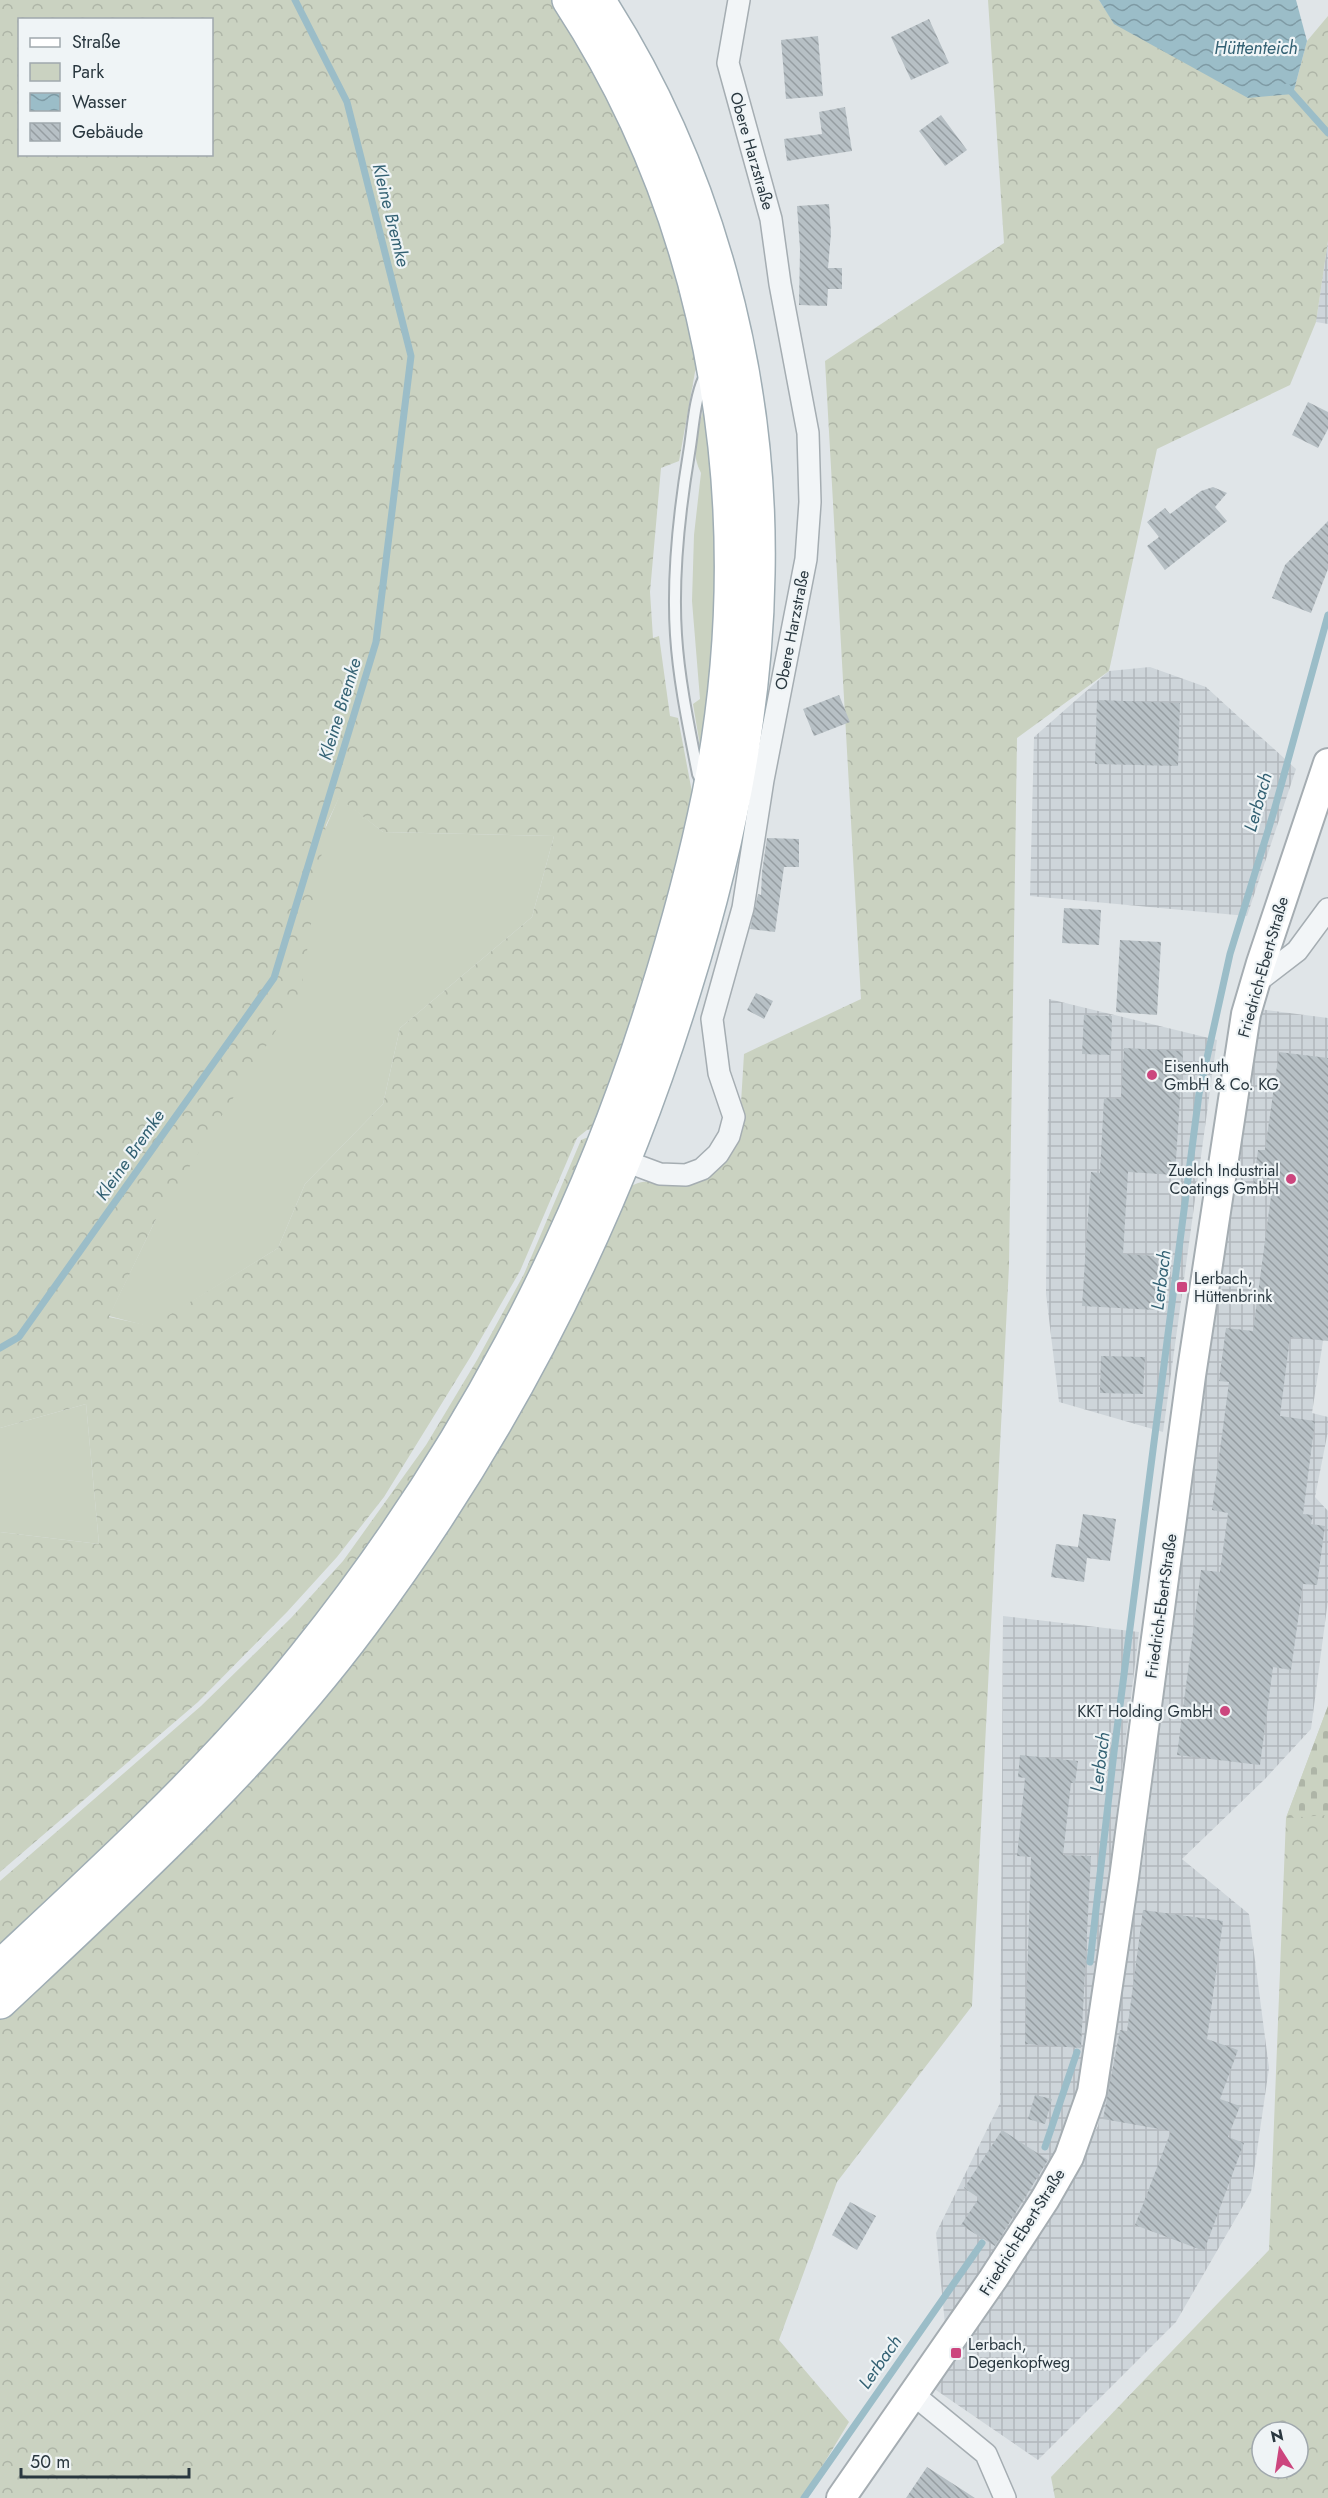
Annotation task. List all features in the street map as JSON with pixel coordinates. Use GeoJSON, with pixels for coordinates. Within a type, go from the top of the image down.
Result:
{"type":"FeatureCollection","features":[{"type":"Feature","properties":{"kind":"main road"},"geometry":{"type":"LineString","coordinates":[[0,1967],[163,1814],[240,1732],[304,1658],[412,1511],[503,1360],[572,1221],[622,1100],[674,940],[709,793],[726,674],[732,603],[729,478],[716,369],[690,260],[655,162],[623,93],[593,37],[569,0]]}},
{"type":"Feature","properties":{"kind":"main road"},"geometry":{"type":"LineString","coordinates":[[0,2002],[133,1878],[220,1790],[286,1718],[361,1625],[431,1528],[479,1452],[564,1297],[625,1161],[665,1054],[698,946],[732,809],[752,674],[759,566],[749,417],[729,312],[713,252],[686,173],[646,81],[598,0]]}},
{"type":"Feature","properties":{"kind":"street","name":"Obere Harzstraße"},"geometry":{"type":"LineString","coordinates":[[625,1161],[660,1174],[686,1175],[702,1169],[718,1154],[729,1136],[734,1118],[719,1073],[712,1019],[742,908],[763,780],[806,558],[810,502],[808,433],[780,284],[771,219],[728,63],[739,0]]}},
{"type":"Feature","properties":{"kind":"street","name":"Friedrich-Ebert-Straße"},"geometry":{"type":"LineString","coordinates":[[841,2498],[914,2395],[1045,2199],[1069,2157],[1092,2092],[1124,1878],[1191,1376],[1234,1080],[1254,984],[1328,763]]}},
{"type":"Feature","properties":{"kind":"street"},"geometry":{"type":"LineString","coordinates":[[1254,984],[1297,951],[1328,909]]}},
{"type":"Feature","properties":{"kind":"street"},"geometry":{"type":"LineString","coordinates":[[914,2395],[986,2454],[1005,2498]]}},
{"type":"Feature","properties":{"kind":"lane"},"geometry":{"type":"LineString","coordinates":[[709,793],[698,774],[685,710],[676,634],[675,566],[688,461],[703,379],[716,369]]}},
{"type":"Feature","properties":{"kind":"shaded area"},"geometry":{"type":"Polygon","coordinates":[[[1328,241],[1328,324],[1316,322],[1328,241]]]}},
{"type":"Feature","properties":{"kind":"shaded area"},"geometry":{"type":"Polygon","coordinates":[[[1150,667],[1206,687],[1296,769],[1247,916],[1030,896],[1034,737],[1109,671],[1150,667]]]}},
{"type":"Feature","properties":{"kind":"shaded area"},"geometry":{"type":"Polygon","coordinates":[[[1049,999],[1217,1040],[1163,1432],[1059,1402],[1046,1294],[1049,999]]]}},
{"type":"Feature","properties":{"kind":"shaded area"},"geometry":{"type":"Polygon","coordinates":[[[1259,1009],[1328,1018],[1328,1308],[1312,1413],[1328,1417],[1328,1431],[1315,1497],[1328,1511],[1328,1600],[1311,1729],[1265,1779],[1182,1859],[1249,1914],[1269,2068],[1251,2192],[1176,2322],[1038,2460],[933,2388],[1048,2214],[1098,2126],[1143,1858],[1218,1275],[1259,1009]]]}},
{"type":"Feature","properties":{"kind":"shaded area"},"geometry":{"type":"Polygon","coordinates":[[[1003,1616],[1139,1632],[1086,2060],[1059,2156],[993,2260],[945,2324],[936,2233],[1000,2103],[1003,1616]]]}},
{"type":"Feature","properties":{"kind":"green space"},"geometry":{"type":"Polygon","coordinates":[[[0,0],[555,0],[584,44],[654,189],[700,359],[695,372],[679,461],[661,468],[650,592],[653,638],[659,636],[670,716],[678,718],[695,808],[679,876],[594,1129],[587,1130],[577,1138],[520,1271],[471,1356],[384,1497],[337,1557],[287,1612],[198,1702],[0,1872],[0,1532],[99,1544],[86,1404],[0,1428],[0,0]],[[339,798],[326,825],[301,991],[155,1221],[109,1317],[151,1326],[278,1248],[305,1184],[383,1104],[400,1028],[532,917],[554,836],[383,832],[339,798]]]}},
{"type":"Feature","properties":{"kind":"green space"},"geometry":{"type":"Polygon","coordinates":[[[988,0],[1099,0],[1115,24],[1293,94],[1307,41],[1328,16],[1328,241],[1316,322],[1290,385],[1157,449],[1109,671],[1017,738],[1009,1266],[972,2006],[837,2182],[779,2340],[849,2422],[803,2498],[0,2498],[0,2019],[108,1918],[628,1189],[641,1182],[685,1185],[740,1119],[744,1054],[861,999],[825,361],[1004,243],[988,0]]]}},
{"type":"Feature","properties":{"kind":"green space"},"geometry":{"type":"Polygon","coordinates":[[[708,401],[719,570],[702,758],[693,704],[700,699],[692,601],[694,535],[701,473],[696,459],[696,446],[700,421],[708,401]]]}},
{"type":"Feature","properties":{"kind":"green space"},"geometry":{"type":"Polygon","coordinates":[[[339,797],[383,832],[554,836],[532,917],[400,1028],[383,1104],[305,1184],[278,1248],[151,1327],[109,1316],[155,1221],[339,797]]]}},
{"type":"Feature","properties":{"kind":"green space"},"geometry":{"type":"Polygon","coordinates":[[[596,1134],[529,1284],[401,1504],[251,1702],[0,1950],[0,1881],[201,1706],[291,1618],[343,1561],[426,1445],[477,1360],[524,1274],[581,1140],[596,1134]]]}},
{"type":"Feature","properties":{"kind":"green space"},"geometry":{"type":"Polygon","coordinates":[[[86,1404],[99,1544],[0,1532],[0,1428],[86,1404]]]}},
{"type":"Feature","properties":{"kind":"green space"},"geometry":{"type":"Polygon","coordinates":[[[1328,1706],[1328,2498],[1055,2498],[1051,2477],[1269,2250],[1286,1818],[1328,1706]]]}},
{"type":"Feature","properties":{"kind":"green space"},"geometry":{"type":"Polygon","coordinates":[[[1328,1706],[1328,1815],[1286,1818],[1328,1706]]]}},
{"type":"Feature","properties":{"kind":"water","name":"Hüttenteich"},"geometry":{"type":"Polygon","coordinates":[[[1099,0],[1296,0],[1307,41],[1293,94],[1248,98],[1114,24],[1099,0]]]}},
{"type":"Feature","properties":{"kind":"building"},"geometry":{"type":"Polygon","coordinates":[[[929,19],[949,63],[911,80],[891,37],[929,19]]]}},
{"type":"Feature","properties":{"kind":"building"},"geometry":{"type":"Polygon","coordinates":[[[818,36],[823,96],[786,99],[781,40],[818,36]]]}},
{"type":"Feature","properties":{"kind":"building"},"geometry":{"type":"Polygon","coordinates":[[[845,107],[852,151],[787,161],[784,139],[822,134],[819,112],[845,107]]]}},
{"type":"Feature","properties":{"kind":"building"},"geometry":{"type":"Polygon","coordinates":[[[941,115],[967,150],[945,166],[919,131],[941,115]]]}},
{"type":"Feature","properties":{"kind":"building"},"geometry":{"type":"Polygon","coordinates":[[[829,204],[831,233],[828,268],[842,268],[842,289],[828,289],[827,306],[799,305],[800,249],[797,206],[829,204]]]}},
{"type":"Feature","properties":{"kind":"building"},"geometry":{"type":"Polygon","coordinates":[[[1308,402],[1328,412],[1328,429],[1318,448],[1292,435],[1308,402]]]}},
{"type":"Feature","properties":{"kind":"building"},"geometry":{"type":"Polygon","coordinates":[[[1213,487],[1227,493],[1215,507],[1227,521],[1165,570],[1147,546],[1159,537],[1147,522],[1165,508],[1170,514],[1201,491],[1213,487]]]}},
{"type":"Feature","properties":{"kind":"building"},"geometry":{"type":"Polygon","coordinates":[[[1328,521],[1328,569],[1311,613],[1272,598],[1285,565],[1328,521]]]}},
{"type":"Feature","properties":{"kind":"building"},"geometry":{"type":"Polygon","coordinates":[[[839,695],[850,722],[814,736],[803,709],[839,695]]]}},
{"type":"Feature","properties":{"kind":"building"},"geometry":{"type":"Polygon","coordinates":[[[1097,700],[1180,703],[1178,766],[1095,764],[1097,700]]]}},
{"type":"Feature","properties":{"kind":"building"},"geometry":{"type":"Polygon","coordinates":[[[767,838],[799,839],[799,867],[784,867],[775,932],[750,929],[758,894],[761,895],[767,838]]]}},
{"type":"Feature","properties":{"kind":"building"},"geometry":{"type":"Polygon","coordinates":[[[1064,908],[1101,910],[1099,945],[1062,943],[1064,908]]]}},
{"type":"Feature","properties":{"kind":"building"},"geometry":{"type":"Polygon","coordinates":[[[1120,940],[1161,942],[1157,1015],[1116,1012],[1120,940]]]}},
{"type":"Feature","properties":{"kind":"building"},"geometry":{"type":"Polygon","coordinates":[[[756,993],[773,1001],[764,1019],[747,1010],[756,993]]]}},
{"type":"Feature","properties":{"kind":"building"},"geometry":{"type":"Polygon","coordinates":[[[1084,1015],[1112,1016],[1111,1055],[1082,1054],[1084,1015]]]}},
{"type":"Feature","properties":{"kind":"building"},"geometry":{"type":"Polygon","coordinates":[[[1124,1048],[1183,1051],[1175,1175],[1128,1172],[1123,1254],[1158,1256],[1155,1310],[1082,1306],[1091,1172],[1100,1173],[1104,1098],[1121,1099],[1124,1048]]]}},
{"type":"Feature","properties":{"kind":"building"},"geometry":{"type":"Polygon","coordinates":[[[1279,1052],[1328,1058],[1328,1341],[1290,1337],[1280,1416],[1315,1421],[1303,1514],[1313,1515],[1311,1524],[1325,1526],[1317,1585],[1303,1584],[1291,1670],[1273,1667],[1260,1765],[1177,1755],[1201,1570],[1220,1572],[1228,1513],[1212,1510],[1229,1382],[1219,1381],[1226,1328],[1253,1331],[1271,1196],[1252,1194],[1258,1150],[1265,1150],[1279,1052]]]}},
{"type":"Feature","properties":{"kind":"building"},"geometry":{"type":"Polygon","coordinates":[[[1101,1356],[1145,1357],[1143,1394],[1100,1393],[1101,1356]]]}},
{"type":"Feature","properties":{"kind":"building"},"geometry":{"type":"Polygon","coordinates":[[[1083,1514],[1116,1519],[1110,1561],[1087,1558],[1084,1582],[1051,1577],[1056,1544],[1078,1547],[1083,1514]]]}},
{"type":"Feature","properties":{"kind":"building"},"geometry":{"type":"Polygon","coordinates":[[[1020,1755],[1078,1761],[1075,1783],[1071,1783],[1063,1855],[1091,1856],[1081,2048],[1025,2044],[1031,1857],[1017,1856],[1025,1778],[1018,1777],[1020,1755]]]}},
{"type":"Feature","properties":{"kind":"building"},"geometry":{"type":"Polygon","coordinates":[[[1143,1910],[1223,1921],[1207,2039],[1238,2050],[1220,2099],[1240,2106],[1228,2137],[1244,2143],[1204,2251],[1135,2225],[1171,2131],[1103,2119],[1120,2030],[1127,2031],[1143,1910]]]}},
{"type":"Feature","properties":{"kind":"building"},"geometry":{"type":"Polygon","coordinates":[[[1035,2095],[1052,2099],[1045,2124],[1028,2119],[1035,2095]]]}},
{"type":"Feature","properties":{"kind":"building"},"geometry":{"type":"Polygon","coordinates":[[[1002,2130],[1048,2160],[995,2246],[961,2225],[979,2198],[964,2188],[1002,2130]]]}},
{"type":"Feature","properties":{"kind":"building"},"geometry":{"type":"Polygon","coordinates":[[[850,2202],[876,2216],[857,2250],[832,2235],[850,2202]]]}},
{"type":"Feature","properties":{"kind":"building"},"geometry":{"type":"Polygon","coordinates":[[[927,2467],[975,2498],[906,2498],[927,2467]]]}},
{"type":"Feature","properties":{"kind":"waterway","name":"Kleine Bremke"},"geometry":{"type":"LineString","coordinates":[[0,1348],[19,1337],[274,978],[376,642],[411,356],[347,102],[295,0]]}},
{"type":"Feature","properties":{"kind":"waterway","name":"Lerbach"},"geometry":{"type":"LineString","coordinates":[[1287,87],[1328,133]]}},
{"type":"Feature","properties":{"kind":"waterway","name":"Lerbach"},"geometry":{"type":"LineString","coordinates":[[1090,1962],[1114,1752],[1199,1094],[1230,954],[1274,811],[1328,615]]}},
{"type":"Feature","properties":{"kind":"waterway","name":"Lerbach"},"geometry":{"type":"LineString","coordinates":[[1045,2147],[1077,2052]]}},
{"type":"Feature","properties":{"kind":"waterway","name":"Lerbach"},"geometry":{"type":"LineString","coordinates":[[804,2498],[982,2243]]}},
{"type":"Feature","properties":{"kind":"place","name":"Eisenhuth GmbH & Co. KG"},"geometry":{"type":"Point","coordinates":[1152,1075]}},
{"type":"Feature","properties":{"kind":"place","name":"Zuelch Industrial Coatings GmbH"},"geometry":{"type":"Point","coordinates":[1291,1179]}},
{"type":"Feature","properties":{"kind":"place","name":"Lerbach, Hüttenbrink"},"geometry":{"type":"Point","coordinates":[1182,1287]}},
{"type":"Feature","properties":{"kind":"place","name":"KKT Holding GmbH"},"geometry":{"type":"Point","coordinates":[1225,1711]}},
{"type":"Feature","properties":{"kind":"place","name":"Lerbach, Degenkopfweg"},"geometry":{"type":"Point","coordinates":[956,2353]}}]}
